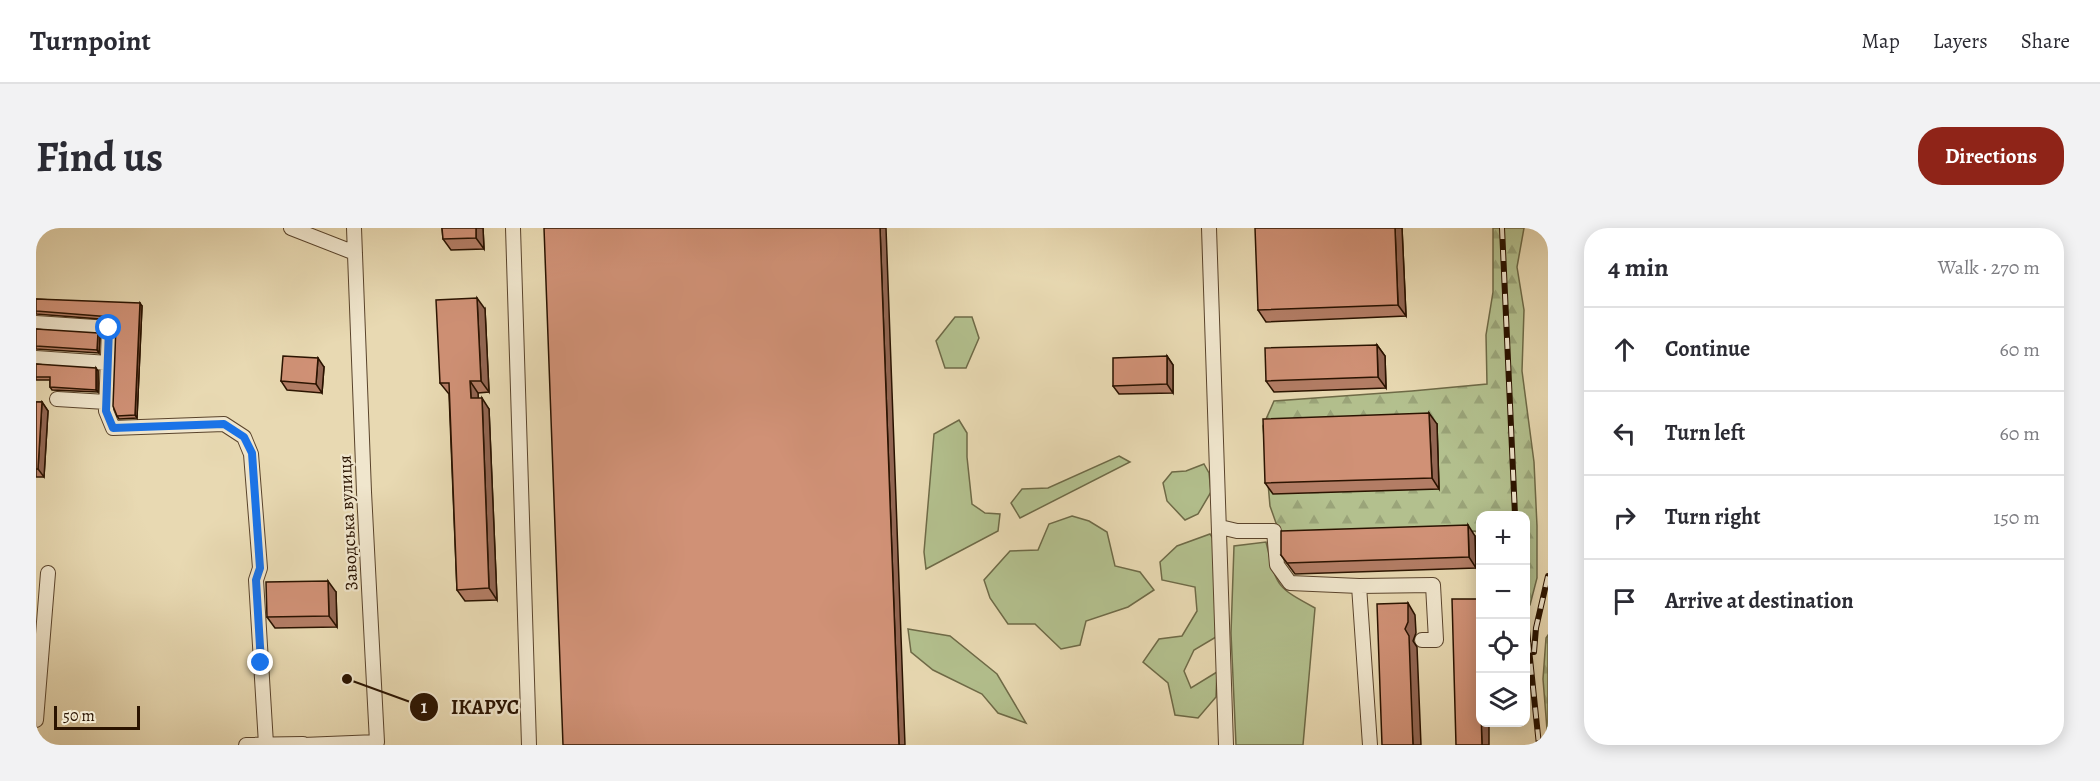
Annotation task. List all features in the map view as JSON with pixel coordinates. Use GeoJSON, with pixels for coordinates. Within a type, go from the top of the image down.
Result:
{"type":"FeatureCollection","features":[{"type":"Feature","properties":{"kind":"street"},"geometry":{"type":"LineString","coordinates":[[291,228],[356,254]]}},
{"type":"Feature","properties":{"kind":"street","name":"Заводська вулиця"},"geometry":{"type":"LineString","coordinates":[[303,745],[377,742],[364,492],[354,228]]}},
{"type":"Feature","properties":{"kind":"street"},"geometry":{"type":"LineString","coordinates":[[513,228],[529,745]]}},
{"type":"Feature","properties":{"kind":"street"},"geometry":{"type":"LineString","coordinates":[[1209,228],[1226,745]]}},
{"type":"Feature","properties":{"kind":"street"},"geometry":{"type":"LineString","coordinates":[[36,323],[109,328],[106,411],[113,428],[224,424],[244,437],[252,453],[260,568],[256,580],[266,744]]}},
{"type":"Feature","properties":{"kind":"street"},"geometry":{"type":"LineString","coordinates":[[36,358],[108,363]]}},
{"type":"Feature","properties":{"kind":"street"},"geometry":{"type":"LineString","coordinates":[[57,399],[106,402]]}},
{"type":"Feature","properties":{"kind":"street"},"geometry":{"type":"LineString","coordinates":[[1220,527],[1236,531],[1274,531],[1277,565],[1290,583],[1359,586],[1433,585],[1436,639],[1422,640]]}},
{"type":"Feature","properties":{"kind":"street"},"geometry":{"type":"LineString","coordinates":[[36,720],[48,573]]}},
{"type":"Feature","properties":{"kind":"street"},"geometry":{"type":"LineString","coordinates":[[1359,586],[1370,745]]}},
{"type":"Feature","properties":{"kind":"street"},"geometry":{"type":"LineString","coordinates":[[246,745],[303,745]]}},
{"type":"Feature","properties":{"kind":"green space"},"geometry":{"type":"Polygon","coordinates":[[[1493,228],[1524,228],[1517,267],[1524,310],[1522,371],[1534,462],[1537,526],[1537,578],[1530,605],[1530,511],[1476,511],[1476,532],[1282,540],[1270,506],[1263,426],[1274,401],[1487,384],[1486,335],[1493,292],[1493,228]]]}},
{"type":"Feature","properties":{"kind":"green space"},"geometry":{"type":"Polygon","coordinates":[[[955,317],[972,317],[979,338],[966,368],[945,368],[936,341],[955,317]]]}},
{"type":"Feature","properties":{"kind":"green space"},"geometry":{"type":"Polygon","coordinates":[[[959,420],[967,433],[972,504],[985,513],[1000,514],[998,531],[926,569],[924,552],[934,434],[959,420]]]}},
{"type":"Feature","properties":{"kind":"green space"},"geometry":{"type":"Polygon","coordinates":[[[1119,456],[1130,462],[1020,518],[1011,503],[1022,489],[1048,488],[1119,456]]]}},
{"type":"Feature","properties":{"kind":"green space"},"geometry":{"type":"Polygon","coordinates":[[[1204,464],[1209,473],[1211,492],[1198,514],[1185,520],[1167,501],[1163,483],[1172,472],[1186,471],[1204,464]]]}},
{"type":"Feature","properties":{"kind":"green space"},"geometry":{"type":"Polygon","coordinates":[[[1072,516],[1089,521],[1107,532],[1115,566],[1140,572],[1154,590],[1128,607],[1086,621],[1080,645],[1061,649],[1035,624],[1008,624],[990,598],[984,580],[1010,551],[1038,550],[1049,524],[1072,516]]]}},
{"type":"Feature","properties":{"kind":"green space"},"geometry":{"type":"Polygon","coordinates":[[[1210,534],[1216,543],[1216,637],[1194,650],[1184,671],[1191,688],[1217,672],[1216,697],[1198,718],[1175,715],[1168,683],[1143,662],[1159,639],[1182,636],[1197,611],[1195,587],[1162,580],[1160,562],[1177,546],[1210,534]]]}},
{"type":"Feature","properties":{"kind":"green space"},"geometry":{"type":"Polygon","coordinates":[[[1266,542],[1279,583],[1292,595],[1315,608],[1303,745],[1236,745],[1231,633],[1234,546],[1266,542]]]}},
{"type":"Feature","properties":{"kind":"green space"},"geometry":{"type":"Polygon","coordinates":[[[908,629],[950,636],[997,674],[1026,723],[998,713],[982,694],[933,670],[911,652],[908,629]]]}},
{"type":"Feature","properties":{"kind":"green space"},"geometry":{"type":"Polygon","coordinates":[[[1548,635],[1548,742],[1543,679],[1548,635]]]}},
{"type":"Feature","properties":{"kind":"building"},"geometry":{"type":"Polygon","coordinates":[[[442,228],[476,228],[476,238],[443,239],[442,228]]]}},
{"type":"Feature","properties":{"kind":"building"},"geometry":{"type":"Polygon","coordinates":[[[544,228],[880,228],[899,745],[563,745],[544,228]]]}},
{"type":"Feature","properties":{"kind":"building"},"geometry":{"type":"Polygon","coordinates":[[[1255,228],[1395,228],[1398,305],[1258,310],[1255,228]]]}},
{"type":"Feature","properties":{"kind":"building"},"geometry":{"type":"Polygon","coordinates":[[[477,298],[481,381],[470,381],[471,398],[482,398],[489,588],[457,590],[449,383],[440,383],[436,300],[477,298]]]}},
{"type":"Feature","properties":{"kind":"building"},"geometry":{"type":"Polygon","coordinates":[[[36,299],[140,303],[135,415],[117,416],[113,406],[116,325],[111,317],[36,311],[36,299]]]}},
{"type":"Feature","properties":{"kind":"building"},"geometry":{"type":"Polygon","coordinates":[[[36,329],[98,333],[97,350],[36,346],[36,329]]]}},
{"type":"Feature","properties":{"kind":"building"},"geometry":{"type":"Polygon","coordinates":[[[1377,345],[1378,377],[1266,381],[1265,348],[1377,345]]]}},
{"type":"Feature","properties":{"kind":"building"},"geometry":{"type":"Polygon","coordinates":[[[283,356],[318,358],[316,384],[281,381],[283,356]]]}},
{"type":"Feature","properties":{"kind":"building"},"geometry":{"type":"Polygon","coordinates":[[[1167,356],[1167,384],[1113,386],[1113,358],[1167,356]]]}},
{"type":"Feature","properties":{"kind":"building"},"geometry":{"type":"Polygon","coordinates":[[[36,364],[96,368],[96,390],[50,387],[50,377],[36,377],[36,364]]]}},
{"type":"Feature","properties":{"kind":"building"},"geometry":{"type":"Polygon","coordinates":[[[36,402],[42,402],[38,469],[36,469],[36,402]]]}},
{"type":"Feature","properties":{"kind":"building"},"geometry":{"type":"Polygon","coordinates":[[[1429,413],[1432,478],[1265,483],[1263,419],[1429,413]]]}},
{"type":"Feature","properties":{"kind":"building"},"geometry":{"type":"Polygon","coordinates":[[[1468,525],[1469,557],[1287,563],[1281,555],[1281,531],[1468,525]]]}},
{"type":"Feature","properties":{"kind":"building"},"geometry":{"type":"Polygon","coordinates":[[[328,581],[329,616],[267,617],[266,582],[328,581]]]}},
{"type":"Feature","properties":{"kind":"building"},"geometry":{"type":"Polygon","coordinates":[[[1452,599],[1476,599],[1476,727],[1482,727],[1482,745],[1456,745],[1452,599]]]}},
{"type":"Feature","properties":{"kind":"building"},"geometry":{"type":"Polygon","coordinates":[[[1408,603],[1408,622],[1405,629],[1409,636],[1413,745],[1382,745],[1377,604],[1408,603]]]}},
{"type":"Feature","properties":{"kind":"railway"},"geometry":{"type":"LineString","coordinates":[[1502,228],[1515,511]]}},
{"type":"Feature","properties":{"kind":"railway"},"geometry":{"type":"LineString","coordinates":[[1534,652],[1536,628],[1548,576]]}},
{"type":"Feature","properties":{"kind":"railway"},"geometry":{"type":"LineString","coordinates":[[1530,658],[1539,745]]}},
{"type":"Feature","properties":{"kind":"place","name":"ІКАРУС"},"geometry":{"type":"Point","coordinates":[347,679]}},
{"type":"Feature","properties":{"kind":"route"},"geometry":{"type":"LineString","coordinates":[[109,328],[106,411],[113,428],[140,429],[224,424],[244,437],[252,453],[260,568],[256,580],[261,663]]}}]}
